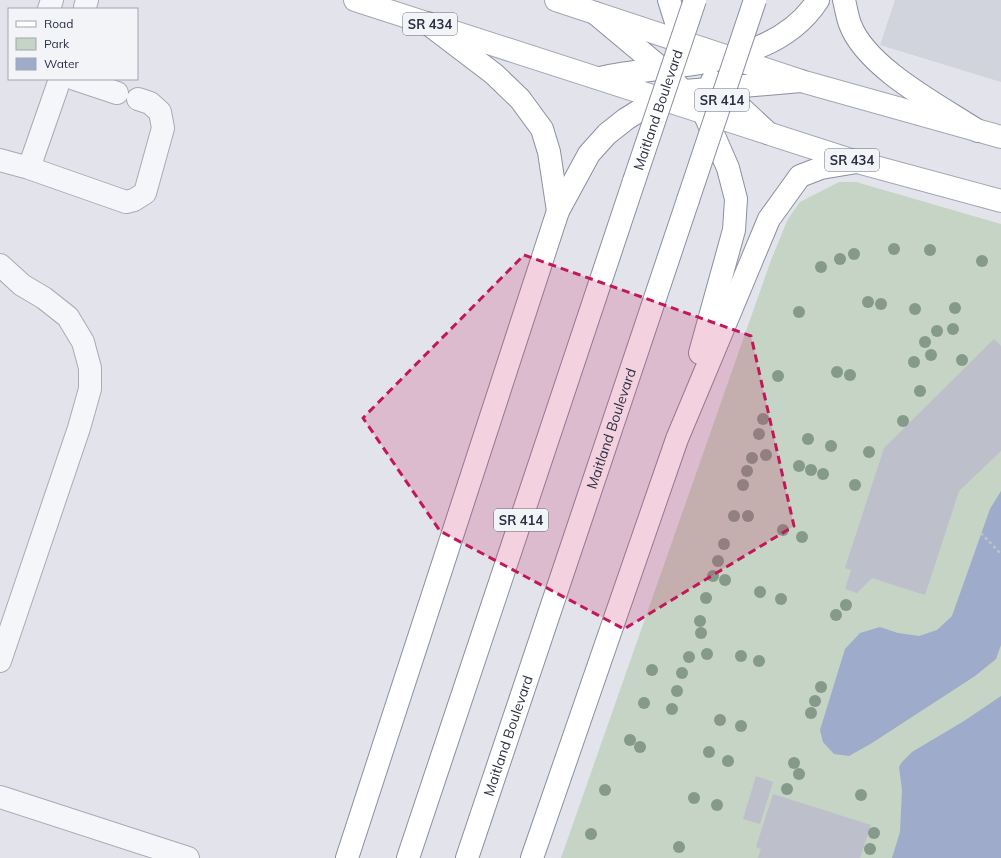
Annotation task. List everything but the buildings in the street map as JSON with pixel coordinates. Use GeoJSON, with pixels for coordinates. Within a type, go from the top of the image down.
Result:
{"type":"FeatureCollection","features":[{"type":"Feature","properties":{"kind":"main road","name":"SR 434"},"geometry":{"type":"LineString","coordinates":[[355,0],[504,49],[600,78],[658,99],[858,162],[1001,200]]}},
{"type":"Feature","properties":{"kind":"main road"},"geometry":{"type":"LineString","coordinates":[[556,0],[801,81],[1001,137]]}},
{"type":"Feature","properties":{"kind":"main road"},"geometry":{"type":"LineString","coordinates":[[669,0],[682,42],[697,64],[717,88],[768,133]]}},
{"type":"Feature","properties":{"kind":"main road","name":"Maitland Boulevard"},"geometry":{"type":"LineString","coordinates":[[408,858],[695,0]]}},
{"type":"Feature","properties":{"kind":"main road","name":"Maitland Boulevard"},"geometry":{"type":"LineString","coordinates":[[467,858],[756,0]]}},
{"type":"Feature","properties":{"kind":"main road"},"geometry":{"type":"LineString","coordinates":[[600,78],[624,72],[697,64],[729,57],[772,41],[791,29],[810,12],[818,0]]}},
{"type":"Feature","properties":{"kind":"main road"},"geometry":{"type":"LineString","coordinates":[[844,0],[853,30],[863,46],[882,66],[978,131]]}},
{"type":"Feature","properties":{"kind":"main road"},"geometry":{"type":"LineString","coordinates":[[595,13],[662,69],[704,113],[728,168],[736,199],[734,230],[677,439]]}},
{"type":"Feature","properties":{"kind":"main road"},"geometry":{"type":"LineString","coordinates":[[427,23],[494,74],[520,99],[542,128],[549,152],[558,211]]}},
{"type":"Feature","properties":{"kind":"main road"},"geometry":{"type":"LineString","coordinates":[[347,858],[558,211],[589,154],[616,127],[658,99],[685,92],[801,81]]}},
{"type":"Feature","properties":{"kind":"main road"},"geometry":{"type":"LineString","coordinates":[[532,858],[677,439],[769,219],[800,176],[821,168],[858,162]]}},
{"type":"Feature","properties":{"kind":"main road"},"geometry":{"type":"LineString","coordinates":[[332,858],[384,708],[404,682]]}},
{"type":"Feature","properties":{"kind":"lane"},"geometry":{"type":"LineString","coordinates":[[29,168],[60,80]]}},
{"type":"Feature","properties":{"kind":"lane"},"geometry":{"type":"LineString","coordinates":[[78,80],[117,92]]}},
{"type":"Feature","properties":{"kind":"lane"},"geometry":{"type":"LineString","coordinates":[[0,160],[29,168],[126,202],[134,200],[145,193],[163,128],[160,112],[150,103],[138,99]]}},
{"type":"Feature","properties":{"kind":"lane"},"geometry":{"type":"LineString","coordinates":[[0,265],[22,285],[44,298],[68,317],[83,342],[90,368],[90,390],[79,428],[0,661]]}},
{"type":"Feature","properties":{"kind":"lane"},"geometry":{"type":"LineString","coordinates":[[0,797],[188,858]]}},
{"type":"Feature","properties":{"kind":"path"},"geometry":{"type":"LineString","coordinates":[[981,534],[1001,554]]}},
{"type":"Feature","properties":{"kind":"highlighted area"},"geometry":{"type":"Polygon","coordinates":[[[524,255],[751,336],[794,526],[624,629],[440,531],[363,418],[524,255]]]}},
{"type":"Feature","properties":{"kind":"shaded area"},"geometry":{"type":"Polygon","coordinates":[[[895,0],[1001,0],[1001,82],[880,45],[895,0]]]}},
{"type":"Feature","properties":{"kind":"green space"},"geometry":{"type":"Polygon","coordinates":[[[839,182],[856,182],[1001,224],[1001,858],[561,858],[771,260],[788,219],[800,202],[839,182]]]}},
{"type":"Feature","properties":{"kind":"water"},"geometry":{"type":"Polygon","coordinates":[[[1001,491],[1001,645],[996,659],[975,676],[872,743],[849,756],[834,754],[823,742],[820,730],[845,649],[860,633],[880,627],[898,633],[919,636],[937,630],[952,616],[990,509],[1001,491]]]}},
{"type":"Feature","properties":{"kind":"water"},"geometry":{"type":"Polygon","coordinates":[[[1001,696],[1001,858],[892,858],[900,832],[902,790],[899,767],[902,762],[912,752],[964,721],[1001,696]]]}}]}
